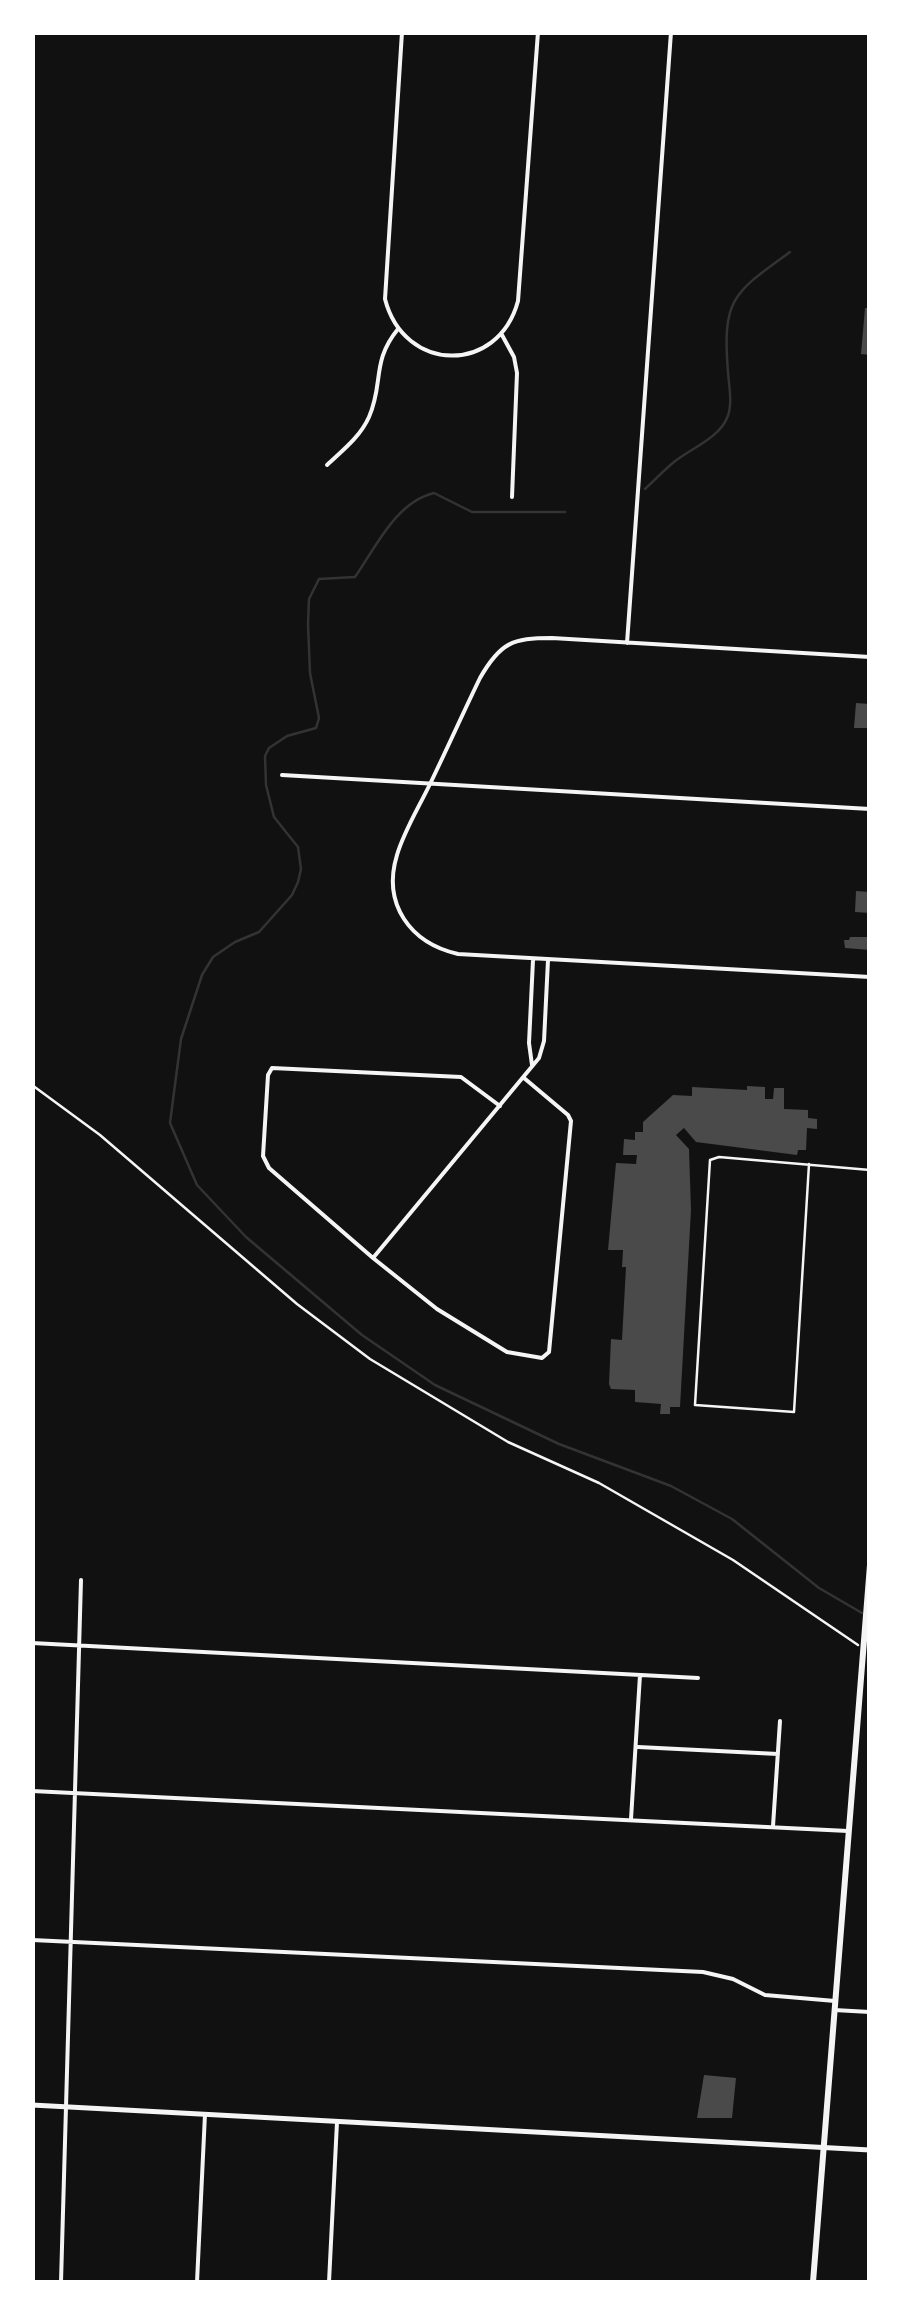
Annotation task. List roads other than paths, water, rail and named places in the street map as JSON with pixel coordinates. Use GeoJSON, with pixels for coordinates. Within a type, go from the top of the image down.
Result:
{"type":"FeatureCollection","features":[{"type":"Feature","properties":{"kind":"main road"},"geometry":{"type":"LineString","coordinates":[[813,2282],[870,1565]]}},
{"type":"Feature","properties":{"kind":"main road"},"geometry":{"type":"LineString","coordinates":[[32,2105],[870,2150]]}},
{"type":"Feature","properties":{"kind":"street"},"geometry":{"type":"LineString","coordinates":[[402,32],[384,286],[388,310],[398,328],[420,348],[452,356],[482,348],[501,335],[515,314],[521,282],[538,32]]}},
{"type":"Feature","properties":{"kind":"street"},"geometry":{"type":"LineString","coordinates":[[627,642],[670,32]]}},
{"type":"Feature","properties":{"kind":"street"},"geometry":{"type":"LineString","coordinates":[[328,465],[368,421],[382,352],[398,328]]}},
{"type":"Feature","properties":{"kind":"street"},"geometry":{"type":"LineString","coordinates":[[501,335],[514,356],[517,374],[512,497]]}},
{"type":"Feature","properties":{"kind":"street"},"geometry":{"type":"LineString","coordinates":[[870,656],[519,639],[501,648],[480,678],[396,858],[394,891],[403,920],[418,937],[448,952],[870,977]]}},
{"type":"Feature","properties":{"kind":"street"},"geometry":{"type":"LineString","coordinates":[[282,776],[870,809]]}},
{"type":"Feature","properties":{"kind":"street"},"geometry":{"type":"LineString","coordinates":[[532,1065],[529,1043],[534,959]]}},
{"type":"Feature","properties":{"kind":"street"},"geometry":{"type":"LineString","coordinates":[[373,1258],[539,1058],[544,1041],[548,960]]}},
{"type":"Feature","properties":{"kind":"street"},"geometry":{"type":"LineString","coordinates":[[500,1106],[461,1077],[278,1067],[270,1070],[264,1162],[373,1258],[437,1308],[507,1352],[546,1356],[570,1121],[568,1115],[524,1078]]}},
{"type":"Feature","properties":{"kind":"street"},"geometry":{"type":"LineString","coordinates":[[61,2282],[81,1580]]}},
{"type":"Feature","properties":{"kind":"street"},"geometry":{"type":"LineString","coordinates":[[32,1643],[698,1678]]}},
{"type":"Feature","properties":{"kind":"street"},"geometry":{"type":"LineString","coordinates":[[631,1819],[640,1675]]}},
{"type":"Feature","properties":{"kind":"street"},"geometry":{"type":"LineString","coordinates":[[773,1827],[780,1720]]}},
{"type":"Feature","properties":{"kind":"street"},"geometry":{"type":"LineString","coordinates":[[636,1746],[778,1754]]}},
{"type":"Feature","properties":{"kind":"street"},"geometry":{"type":"LineString","coordinates":[[32,1791],[848,1832]]}},
{"type":"Feature","properties":{"kind":"street"},"geometry":{"type":"LineString","coordinates":[[32,1940],[704,1972],[733,1978],[765,1995],[835,2001]]}},
{"type":"Feature","properties":{"kind":"street"},"geometry":{"type":"LineString","coordinates":[[834,2010],[870,2012]]}},
{"type":"Feature","properties":{"kind":"street"},"geometry":{"type":"LineString","coordinates":[[196,2282],[205,2114]]}},
{"type":"Feature","properties":{"kind":"street"},"geometry":{"type":"LineString","coordinates":[[329,2282],[337,2121]]}},
{"type":"Feature","properties":{"kind":"lane"},"geometry":{"type":"LineString","coordinates":[[809,1164],[794,1412],[695,1404],[710,1160],[719,1157],[809,1164],[870,1170]]}},
{"type":"Feature","properties":{"kind":"waterway"},"geometry":{"type":"LineString","coordinates":[[645,489],[723,425],[730,401],[727,328],[735,300],[755,278],[790,252]]}},
{"type":"Feature","properties":{"kind":"waterway"},"geometry":{"type":"LineString","coordinates":[[565,512],[472,512],[434,493],[398,516],[355,577],[319,579],[309,599],[308,624],[310,673],[319,718],[316,728],[287,736],[269,748],[265,756],[266,785],[274,817],[298,847],[298,882],[292,895],[259,932],[213,957],[202,975],[181,1039],[170,1123],[197,1185],[246,1237],[362,1335],[435,1385],[559,1444],[671,1486],[732,1519],[819,1588],[862,1613]]}}]}
